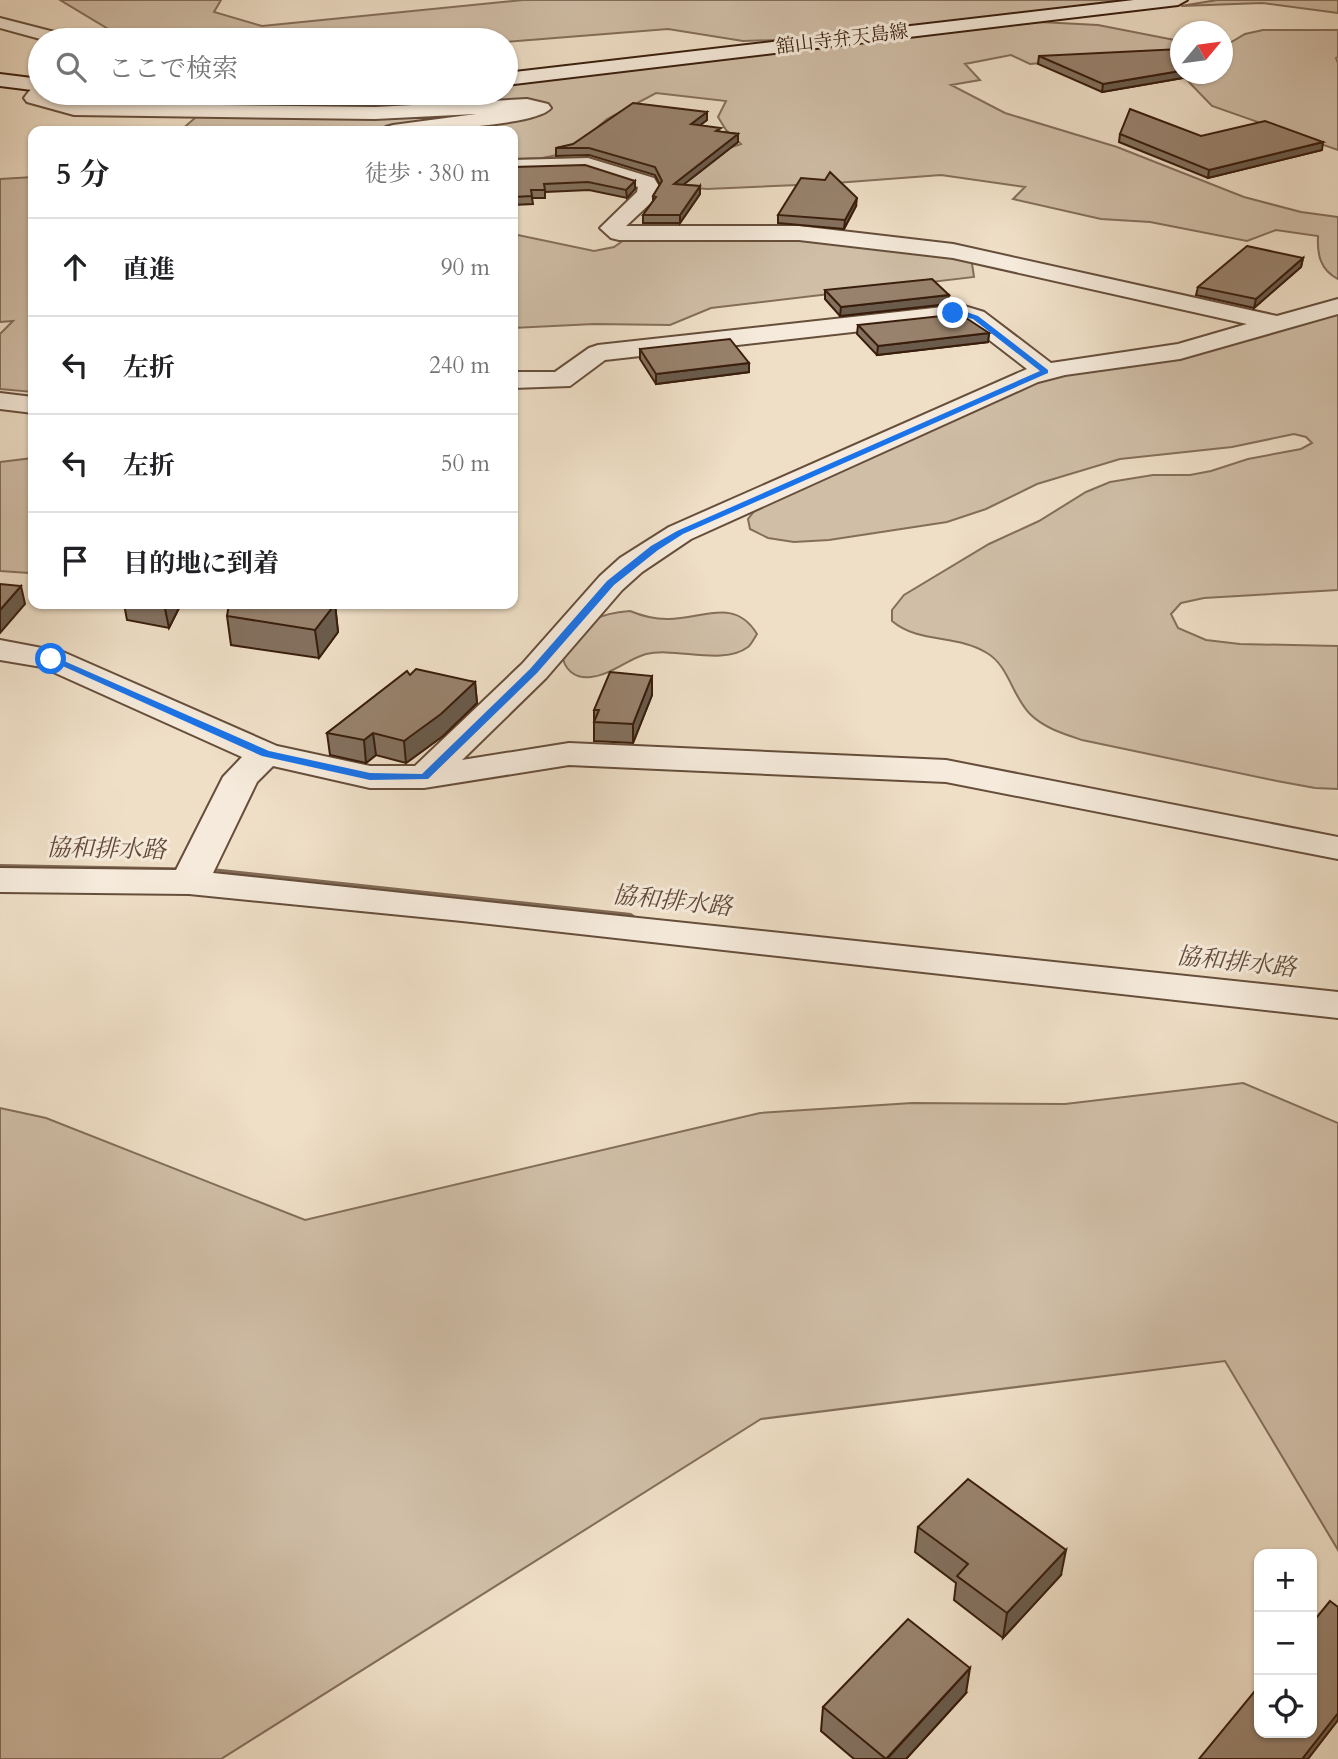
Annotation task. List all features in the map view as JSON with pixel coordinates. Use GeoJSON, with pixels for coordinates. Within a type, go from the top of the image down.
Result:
{"type":"FeatureCollection","features":[{"type":"Feature","properties":{"kind":"street","name":"舘山寺弁天島線"},"geometry":{"type":"LineString","coordinates":[[518,78],[1178,0]]}},
{"type":"Feature","properties":{"kind":"street"},"geometry":{"type":"LineString","coordinates":[[0,23],[28,30]]}},
{"type":"Feature","properties":{"kind":"street"},"geometry":{"type":"LineString","coordinates":[[0,80],[28,84]]}},
{"type":"Feature","properties":{"kind":"street"},"geometry":{"type":"LineString","coordinates":[[59,105],[75,109],[374,113],[527,105],[541,108],[531,112],[429,126]]}},
{"type":"Feature","properties":{"kind":"street"},"geometry":{"type":"LineString","coordinates":[[518,166],[588,164],[646,183],[649,188],[647,194],[611,228],[619,233],[799,233],[953,251],[1276,322]]}},
{"type":"Feature","properties":{"kind":"street"},"geometry":{"type":"LineString","coordinates":[[424,777],[534,671],[611,583],[654,548],[680,533],[1046,371],[1180,351],[1338,306]]}},
{"type":"Feature","properties":{"kind":"street"},"geometry":{"type":"LineString","coordinates":[[518,380],[561,380],[598,353],[961,312],[975,317],[1046,371]]}},
{"type":"Feature","properties":{"kind":"street"},"geometry":{"type":"LineString","coordinates":[[0,401],[28,404]]}},
{"type":"Feature","properties":{"kind":"street"},"geometry":{"type":"LineString","coordinates":[[0,650],[51,659],[266,754],[370,777],[424,777],[569,754],[946,771],[1338,848]]}},
{"type":"Feature","properties":{"kind":"street"},"geometry":{"type":"LineString","coordinates":[[193,872],[241,777],[266,754]]}},
{"type":"Feature","properties":{"kind":"street"},"geometry":{"type":"LineString","coordinates":[[0,880],[193,872],[476,910],[1338,1005]]}},
{"type":"Feature","properties":{"kind":"shaded area"},"geometry":{"type":"Polygon","coordinates":[[[60,0],[221,0],[214,12],[262,26],[523,0],[1144,0],[804,39],[743,41],[668,29],[518,41],[518,28],[107,28],[60,0]]]}},
{"type":"Feature","properties":{"kind":"shaded area"},"geometry":{"type":"Polygon","coordinates":[[[1217,0],[1338,0],[1338,13],[1262,3],[1181,6],[1217,0]]]}},
{"type":"Feature","properties":{"kind":"shaded area"},"geometry":{"type":"Polygon","coordinates":[[[1040,22],[1098,25],[1170,39],[1170,73],[1129,56],[1030,64],[1011,55],[965,64],[980,80],[951,85],[1005,113],[1117,147],[1244,197],[1301,212],[1338,217],[1338,279],[1323,266],[1318,249],[1318,236],[1276,230],[1247,241],[1150,222],[1101,219],[1013,199],[1025,187],[941,175],[707,189],[672,186],[726,149],[741,144],[726,130],[718,117],[726,101],[656,93],[607,119],[567,153],[518,159],[518,126],[186,126],[195,118],[175,106],[518,105],[518,83],[1040,22]]]}},
{"type":"Feature","properties":{"kind":"shaded area"},"geometry":{"type":"Polygon","coordinates":[[[1263,30],[1338,30],[1338,150],[1212,106],[1191,84],[1233,84],[1233,41],[1245,34],[1263,30]]]}},
{"type":"Feature","properties":{"kind":"shaded area"},"geometry":{"type":"Polygon","coordinates":[[[28,177],[28,392],[0,389],[0,334],[13,321],[0,322],[0,179],[28,177]]]}},
{"type":"Feature","properties":{"kind":"shaded area"},"geometry":{"type":"Polygon","coordinates":[[[518,235],[594,251],[614,247],[627,238],[775,235],[971,257],[974,277],[711,308],[670,325],[594,324],[518,328],[518,235]]]}},
{"type":"Feature","properties":{"kind":"shaded area"},"geometry":{"type":"Polygon","coordinates":[[[1338,312],[1338,590],[1204,598],[1181,603],[1171,614],[1178,628],[1206,640],[1240,644],[1338,646],[1338,789],[1277,781],[1082,740],[1061,733],[1030,714],[1006,673],[987,653],[963,643],[914,633],[892,621],[892,610],[904,595],[989,544],[1039,521],[1086,492],[1110,482],[1153,475],[1190,475],[1248,459],[1301,449],[1312,443],[1306,437],[1294,434],[1232,447],[1120,459],[1037,484],[986,509],[947,522],[829,540],[794,542],[768,538],[750,529],[748,519],[756,509],[1036,380],[1338,312]]]}},
{"type":"Feature","properties":{"kind":"shaded area"},"geometry":{"type":"Polygon","coordinates":[[[28,459],[28,573],[0,571],[0,462],[28,459]]]}},
{"type":"Feature","properties":{"kind":"shaded area"},"geometry":{"type":"Polygon","coordinates":[[[630,611],[667,619],[727,613],[748,622],[757,634],[748,647],[726,655],[658,652],[646,654],[591,677],[575,675],[568,669],[562,654],[584,628],[597,618],[630,611]]]}},
{"type":"Feature","properties":{"kind":"shaded area"},"geometry":{"type":"Polygon","coordinates":[[[1243,1083],[1338,1123],[1338,1550],[1225,1361],[761,1419],[221,1759],[0,1759],[0,1108],[46,1118],[305,1220],[760,1113],[912,1103],[1065,1104],[1243,1083]]]}},
{"type":"Feature","properties":{"kind":"building"},"geometry":{"type":"Polygon","coordinates":[[[1170,49],[1170,73],[1103,84],[1039,56],[1170,49]]]}},
{"type":"Feature","properties":{"kind":"building"},"geometry":{"type":"Polygon","coordinates":[[[633,103],[707,112],[691,124],[721,128],[716,131],[738,134],[674,184],[700,186],[680,215],[643,215],[656,197],[653,196],[662,181],[655,167],[589,148],[556,148],[573,144],[633,103]]]}},
{"type":"Feature","properties":{"kind":"building"},"geometry":{"type":"Polygon","coordinates":[[[1130,109],[1201,136],[1265,121],[1323,142],[1209,170],[1120,134],[1130,109]]]}},
{"type":"Feature","properties":{"kind":"building"},"geometry":{"type":"Polygon","coordinates":[[[585,165],[635,181],[626,190],[588,182],[544,184],[545,190],[531,190],[532,196],[518,197],[518,167],[585,165]]]}},
{"type":"Feature","properties":{"kind":"building"},"geometry":{"type":"Polygon","coordinates":[[[830,172],[857,198],[845,220],[778,215],[801,178],[825,180],[830,172]]]}},
{"type":"Feature","properties":{"kind":"building"},"geometry":{"type":"Polygon","coordinates":[[[1247,246],[1303,258],[1256,299],[1198,287],[1247,246]]]}},
{"type":"Feature","properties":{"kind":"building"},"geometry":{"type":"Polygon","coordinates":[[[932,279],[949,295],[841,307],[825,290],[932,279]]]}},
{"type":"Feature","properties":{"kind":"building"},"geometry":{"type":"Polygon","coordinates":[[[960,314],[989,333],[878,346],[858,325],[960,314]]]}},
{"type":"Feature","properties":{"kind":"building"},"geometry":{"type":"Polygon","coordinates":[[[730,339],[749,363],[656,374],[640,349],[730,339]]]}},
{"type":"Feature","properties":{"kind":"building"},"geometry":{"type":"Polygon","coordinates":[[[0,584],[21,586],[0,610],[0,584]]]}},
{"type":"Feature","properties":{"kind":"building"},"geometry":{"type":"Polygon","coordinates":[[[228,609],[331,609],[315,630],[227,616],[228,609]]]}},
{"type":"Feature","properties":{"kind":"building"},"geometry":{"type":"Polygon","coordinates":[[[416,669],[475,682],[441,714],[404,741],[373,733],[364,740],[327,733],[407,671],[410,675],[416,669]]]}},
{"type":"Feature","properties":{"kind":"building"},"geometry":{"type":"Polygon","coordinates":[[[610,672],[652,676],[633,724],[594,722],[599,710],[594,710],[610,672]]]}},
{"type":"Feature","properties":{"kind":"building"},"geometry":{"type":"Polygon","coordinates":[[[968,1479],[1066,1550],[1007,1613],[957,1576],[968,1564],[918,1527],[968,1479]]]}},
{"type":"Feature","properties":{"kind":"building"},"geometry":{"type":"Polygon","coordinates":[[[1330,1601],[1338,1607],[1338,1713],[1302,1759],[1199,1759],[1254,1692],[1254,1738],[1317,1738],[1317,1617],[1330,1601]]]}},
{"type":"Feature","properties":{"kind":"building"},"geometry":{"type":"Polygon","coordinates":[[[908,1619],[970,1668],[886,1759],[823,1707],[908,1619]]]}},
{"type":"Feature","properties":{"kind":"waterway","name":"協和排水路"},"geometry":{"type":"LineString","coordinates":[[0,868],[212,872],[631,917]]}},
{"type":"Feature","properties":{"kind":"route"},"geometry":{"type":"LineString","coordinates":[[51,659],[266,754],[370,777],[424,777],[534,671],[611,583],[654,548],[680,533],[1029,376],[1046,371],[975,317],[961,312],[953,313]]}}]}
